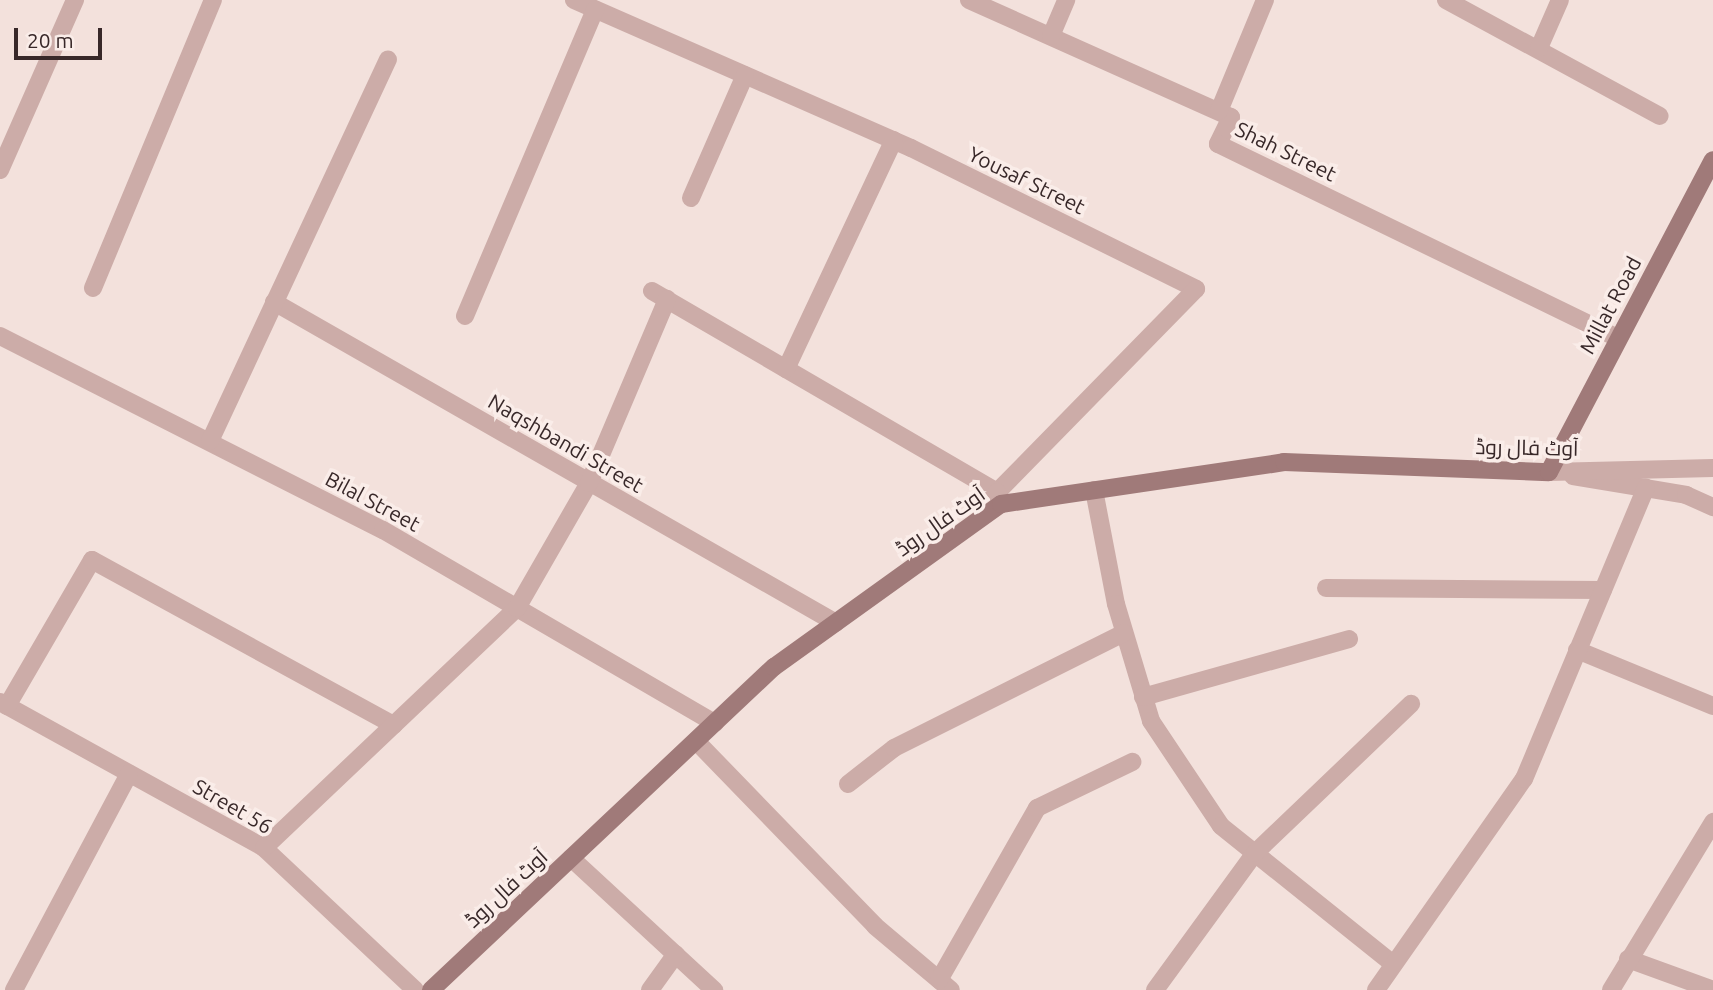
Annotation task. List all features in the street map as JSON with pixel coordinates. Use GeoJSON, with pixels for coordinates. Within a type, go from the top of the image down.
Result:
{"type":"FeatureCollection","features":[{"type":"Feature","properties":{"kind":"main road","name":"Millat Road"},"geometry":{"type":"LineString","coordinates":[[1549,472],[1713,160]]}},
{"type":"Feature","properties":{"kind":"main road","name":"آوٹ فال روڈ"},"geometry":{"type":"LineString","coordinates":[[431,990],[774,667],[999,498],[1094,490],[1284,462],[1549,472]]}},
{"type":"Feature","properties":{"kind":"street"},"geometry":{"type":"LineString","coordinates":[[0,170],[75,0]]}},
{"type":"Feature","properties":{"kind":"street"},"geometry":{"type":"LineString","coordinates":[[93,288],[213,0]]}},
{"type":"Feature","properties":{"kind":"street","name":"Yousaf Street"},"geometry":{"type":"LineString","coordinates":[[574,0],[894,140],[1196,289],[999,498]]}},
{"type":"Feature","properties":{"kind":"street","name":"Shah Street"},"geometry":{"type":"LineString","coordinates":[[969,0],[1231,117],[1218,144],[1618,338]]}},
{"type":"Feature","properties":{"kind":"street"},"geometry":{"type":"LineString","coordinates":[[1051,36],[1066,0]]}},
{"type":"Feature","properties":{"kind":"street"},"geometry":{"type":"LineString","coordinates":[[1219,111],[1265,0]]}},
{"type":"Feature","properties":{"kind":"street"},"geometry":{"type":"LineString","coordinates":[[1446,0],[1661,116]]}},
{"type":"Feature","properties":{"kind":"street"},"geometry":{"type":"LineString","coordinates":[[1539,48],[1560,0]]}},
{"type":"Feature","properties":{"kind":"street"},"geometry":{"type":"LineString","coordinates":[[466,316],[595,9]]}},
{"type":"Feature","properties":{"kind":"street"},"geometry":{"type":"LineString","coordinates":[[209,441],[388,59]]}},
{"type":"Feature","properties":{"kind":"street"},"geometry":{"type":"LineString","coordinates":[[691,198],[745,75]]}},
{"type":"Feature","properties":{"kind":"street"},"geometry":{"type":"LineString","coordinates":[[786,369],[894,140]]}},
{"type":"Feature","properties":{"kind":"street"},"geometry":{"type":"LineString","coordinates":[[264,848],[517,608],[590,483],[659,295],[999,498]]}},
{"type":"Feature","properties":{"kind":"street","name":"Naqshbandi Street"},"geometry":{"type":"LineString","coordinates":[[274,302],[836,623]]}},
{"type":"Feature","properties":{"kind":"street","name":"Bilal Street"},"geometry":{"type":"LineString","coordinates":[[0,336],[383,530],[715,723]]}},
{"type":"Feature","properties":{"kind":"street","name":"آوٹ فال روڈ"},"geometry":{"type":"LineString","coordinates":[[1549,472],[1713,468]]}},
{"type":"Feature","properties":{"kind":"street"},"geometry":{"type":"LineString","coordinates":[[1549,472],[1646,488],[1713,507]]}},
{"type":"Feature","properties":{"kind":"street"},"geometry":{"type":"LineString","coordinates":[[1376,990],[1524,779],[1646,488]]}},
{"type":"Feature","properties":{"kind":"street"},"geometry":{"type":"LineString","coordinates":[[1094,490],[1124,633],[1151,721],[1221,826],[1393,964]]}},
{"type":"Feature","properties":{"kind":"street"},"geometry":{"type":"LineString","coordinates":[[4,704],[92,560],[394,725]]}},
{"type":"Feature","properties":{"kind":"street"},"geometry":{"type":"LineString","coordinates":[[1326,588],[1603,590]]}},
{"type":"Feature","properties":{"kind":"street"},"geometry":{"type":"LineString","coordinates":[[848,785],[894,748],[1124,633]]}},
{"type":"Feature","properties":{"kind":"street"},"geometry":{"type":"LineString","coordinates":[[1143,697],[1349,639]]}},
{"type":"Feature","properties":{"kind":"street"},"geometry":{"type":"LineString","coordinates":[[1577,650],[1713,706]]}},
{"type":"Feature","properties":{"kind":"street","name":"Street 56"},"geometry":{"type":"LineString","coordinates":[[4,704],[264,848],[415,990]]}},
{"type":"Feature","properties":{"kind":"street"},"geometry":{"type":"LineString","coordinates":[[1156,990],[1255,853],[1411,704]]}},
{"type":"Feature","properties":{"kind":"street"},"geometry":{"type":"LineString","coordinates":[[696,741],[875,926],[945,985],[1037,808],[1132,762]]}},
{"type":"Feature","properties":{"kind":"street"},"geometry":{"type":"LineString","coordinates":[[14,990],[129,774]]}},
{"type":"Feature","properties":{"kind":"street"},"geometry":{"type":"LineString","coordinates":[[1611,990],[1713,822]]}},
{"type":"Feature","properties":{"kind":"street"},"geometry":{"type":"LineString","coordinates":[[571,858],[714,990]]}},
{"type":"Feature","properties":{"kind":"street"},"geometry":{"type":"LineString","coordinates":[[650,990],[676,954]]}},
{"type":"Feature","properties":{"kind":"street"},"geometry":{"type":"LineString","coordinates":[[1628,958],[1713,990]]}}]}
